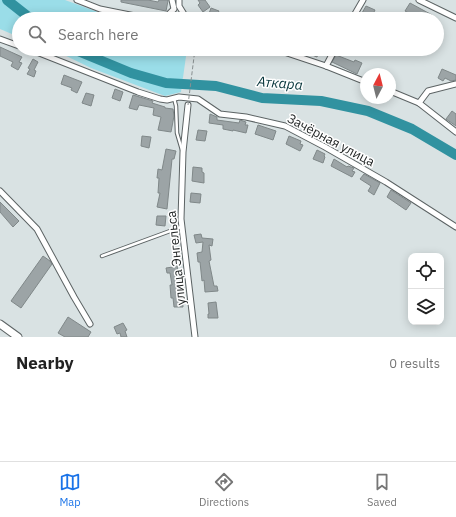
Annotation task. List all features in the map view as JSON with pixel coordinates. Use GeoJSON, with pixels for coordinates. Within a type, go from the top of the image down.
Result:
{"type":"FeatureCollection","features":[{"type":"Feature","properties":{"kind":"street"},"geometry":{"type":"LineString","coordinates":[[77,0],[100,9],[115,12]]}},
{"type":"Feature","properties":{"kind":"street"},"geometry":{"type":"LineString","coordinates":[[171,12],[174,9],[172,0]]}},
{"type":"Feature","properties":{"kind":"street"},"geometry":{"type":"LineString","coordinates":[[179,0],[179,6],[183,12]]}},
{"type":"Feature","properties":{"kind":"street"},"geometry":{"type":"LineString","coordinates":[[356,12],[363,0]]}},
{"type":"Feature","properties":{"kind":"street"},"geometry":{"type":"LineString","coordinates":[[419,0],[444,12]]}},
{"type":"Feature","properties":{"kind":"street"},"geometry":{"type":"LineString","coordinates":[[444,12],[456,18]]}},
{"type":"Feature","properties":{"kind":"street"},"geometry":{"type":"LineString","coordinates":[[0,39],[12,43]]}},
{"type":"Feature","properties":{"kind":"street","name":"Зачёрная улица"},"geometry":{"type":"LineString","coordinates":[[47,56],[138,92],[160,99],[179,97],[198,99],[220,114],[246,117],[285,126],[386,182],[456,227]]}},
{"type":"Feature","properties":{"kind":"street"},"geometry":{"type":"LineString","coordinates":[[296,56],[360,80]]}},
{"type":"Feature","properties":{"kind":"street"},"geometry":{"type":"LineString","coordinates":[[326,66],[331,56]]}},
{"type":"Feature","properties":{"kind":"street"},"geometry":{"type":"LineString","coordinates":[[419,103],[428,91],[456,84]]}},
{"type":"Feature","properties":{"kind":"street"},"geometry":{"type":"LineString","coordinates":[[396,93],[419,103],[456,132]]}},
{"type":"Feature","properties":{"kind":"street","name":"улица Энгельса"},"geometry":{"type":"LineString","coordinates":[[188,105],[183,152],[181,219],[195,337]]}},
{"type":"Feature","properties":{"kind":"street"},"geometry":{"type":"LineString","coordinates":[[0,191],[37,230],[90,324]]}},
{"type":"Feature","properties":{"kind":"street"},"geometry":{"type":"LineString","coordinates":[[0,324],[18,337]]}},
{"type":"Feature","properties":{"kind":"lane"},"geometry":{"type":"LineString","coordinates":[[174,98],[176,106],[177,133],[183,152]]}},
{"type":"Feature","properties":{"kind":"lane"},"geometry":{"type":"LineString","coordinates":[[102,256],[182,227]]}},
{"type":"Feature","properties":{"kind":"path"},"geometry":{"type":"LineString","coordinates":[[188,105],[194,56]]}},
{"type":"Feature","properties":{"kind":"shaded area"},"geometry":{"type":"Polygon","coordinates":[[[0,0],[65,0],[98,12],[12,12],[12,34],[0,29],[0,0]]]}},
{"type":"Feature","properties":{"kind":"shaded area"},"geometry":{"type":"Polygon","coordinates":[[[66,56],[186,56],[181,92],[165,96],[91,68],[66,56]]]}},
{"type":"Feature","properties":{"kind":"building"},"geometry":{"type":"Polygon","coordinates":[[[121,0],[148,0],[158,2],[159,0],[168,1],[166,11],[121,2],[121,0]]]}},
{"type":"Feature","properties":{"kind":"building"},"geometry":{"type":"Polygon","coordinates":[[[198,0],[205,0],[210,7],[203,12],[198,5],[200,3],[198,0]]]}},
{"type":"Feature","properties":{"kind":"building"},"geometry":{"type":"Polygon","coordinates":[[[410,3],[426,12],[407,12],[405,11],[410,3]]]}},
{"type":"Feature","properties":{"kind":"building"},"geometry":{"type":"Polygon","coordinates":[[[366,6],[375,10],[374,12],[363,12],[366,6]]]}},
{"type":"Feature","properties":{"kind":"building"},"geometry":{"type":"Polygon","coordinates":[[[211,8],[219,11],[218,12],[210,12],[211,8]]]}},
{"type":"Feature","properties":{"kind":"building"},"geometry":{"type":"Polygon","coordinates":[[[0,47],[12,52],[12,56],[22,57],[19,62],[22,63],[18,70],[11,66],[13,62],[0,56],[0,47]]]}},
{"type":"Feature","properties":{"kind":"building"},"geometry":{"type":"Polygon","coordinates":[[[335,56],[339,56],[354,62],[355,60],[362,63],[357,74],[332,62],[335,56]]]}},
{"type":"Feature","properties":{"kind":"building"},"geometry":{"type":"Polygon","coordinates":[[[33,59],[38,62],[34,70],[36,71],[34,77],[27,74],[30,69],[28,68],[33,59]]]}},
{"type":"Feature","properties":{"kind":"building"},"geometry":{"type":"Polygon","coordinates":[[[442,69],[456,75],[456,80],[451,81],[445,78],[443,81],[438,78],[442,69]]]}},
{"type":"Feature","properties":{"kind":"building"},"geometry":{"type":"Polygon","coordinates":[[[64,75],[82,82],[77,93],[71,90],[72,88],[61,84],[64,75]]]}},
{"type":"Feature","properties":{"kind":"building"},"geometry":{"type":"Polygon","coordinates":[[[115,89],[123,92],[120,101],[112,98],[115,89]]]}},
{"type":"Feature","properties":{"kind":"building"},"geometry":{"type":"Polygon","coordinates":[[[86,93],[94,95],[91,106],[82,103],[86,93]]]}},
{"type":"Feature","properties":{"kind":"building"},"geometry":{"type":"Polygon","coordinates":[[[133,95],[153,101],[152,103],[165,108],[173,109],[174,116],[171,132],[158,130],[161,117],[153,115],[154,108],[139,105],[137,110],[129,108],[133,95]]]}},
{"type":"Feature","properties":{"kind":"building"},"geometry":{"type":"Polygon","coordinates":[[[452,111],[456,114],[456,126],[446,119],[452,111]]]}},
{"type":"Feature","properties":{"kind":"building"},"geometry":{"type":"Polygon","coordinates":[[[210,114],[217,117],[217,120],[239,123],[240,120],[246,122],[245,125],[248,125],[246,133],[223,129],[223,125],[209,123],[210,114]]]}},
{"type":"Feature","properties":{"kind":"building"},"geometry":{"type":"Polygon","coordinates":[[[258,125],[276,131],[273,140],[255,134],[258,125]]]}},
{"type":"Feature","properties":{"kind":"building"},"geometry":{"type":"Polygon","coordinates":[[[198,130],[207,131],[205,141],[196,140],[198,130]]]}},
{"type":"Feature","properties":{"kind":"building"},"geometry":{"type":"Polygon","coordinates":[[[142,136],[151,137],[149,148],[141,146],[142,136]]]}},
{"type":"Feature","properties":{"kind":"building"},"geometry":{"type":"Polygon","coordinates":[[[289,136],[301,141],[300,144],[303,145],[300,151],[286,144],[289,136]]]}},
{"type":"Feature","properties":{"kind":"building"},"geometry":{"type":"Polygon","coordinates":[[[166,149],[176,151],[174,159],[172,159],[167,209],[157,207],[160,193],[158,193],[158,169],[162,170],[166,149]]]}},
{"type":"Feature","properties":{"kind":"building"},"geometry":{"type":"Polygon","coordinates":[[[317,150],[325,154],[323,163],[313,159],[317,150]]]}},
{"type":"Feature","properties":{"kind":"building"},"geometry":{"type":"Polygon","coordinates":[[[334,159],[347,167],[354,168],[352,171],[355,172],[352,177],[331,166],[334,159]]]}},
{"type":"Feature","properties":{"kind":"building"},"geometry":{"type":"Polygon","coordinates":[[[193,167],[202,168],[202,172],[204,173],[204,183],[192,181],[193,167]]]}},
{"type":"Feature","properties":{"kind":"building"},"geometry":{"type":"Polygon","coordinates":[[[364,174],[380,183],[374,195],[368,191],[371,186],[360,179],[364,174]]]}},
{"type":"Feature","properties":{"kind":"building"},"geometry":{"type":"Polygon","coordinates":[[[391,190],[411,203],[406,210],[387,197],[391,190]]]}},
{"type":"Feature","properties":{"kind":"building"},"geometry":{"type":"Polygon","coordinates":[[[191,193],[201,194],[200,203],[190,202],[191,193]]]}},
{"type":"Feature","properties":{"kind":"building"},"geometry":{"type":"Polygon","coordinates":[[[0,202],[19,221],[13,227],[0,212],[0,202]]]}},
{"type":"Feature","properties":{"kind":"building"},"geometry":{"type":"Polygon","coordinates":[[[157,216],[166,216],[165,226],[156,225],[157,216]]]}},
{"type":"Feature","properties":{"kind":"building"},"geometry":{"type":"Polygon","coordinates":[[[201,234],[202,238],[213,239],[212,246],[209,245],[211,260],[209,261],[214,286],[217,286],[218,291],[205,292],[204,280],[202,281],[200,262],[198,262],[197,253],[202,252],[203,242],[196,243],[194,235],[201,234]]]}},
{"type":"Feature","properties":{"kind":"building"},"geometry":{"type":"Polygon","coordinates":[[[43,256],[52,264],[21,308],[11,301],[43,256]]]}},
{"type":"Feature","properties":{"kind":"building"},"geometry":{"type":"Polygon","coordinates":[[[172,261],[177,261],[178,279],[180,279],[183,307],[174,307],[173,298],[171,298],[170,285],[172,285],[170,273],[167,273],[166,268],[173,267],[172,261]]]}},
{"type":"Feature","properties":{"kind":"building"},"geometry":{"type":"Polygon","coordinates":[[[216,302],[218,318],[208,318],[208,303],[216,302]]]}},
{"type":"Feature","properties":{"kind":"building"},"geometry":{"type":"Polygon","coordinates":[[[68,317],[91,332],[88,337],[65,337],[58,333],[68,317]]]}},
{"type":"Feature","properties":{"kind":"building"},"geometry":{"type":"Polygon","coordinates":[[[123,323],[127,330],[125,331],[127,337],[121,337],[120,333],[117,334],[114,327],[123,323]]]}},
{"type":"Feature","properties":{"kind":"waterway","name":"Аткара"},"geometry":{"type":"LineString","coordinates":[[7,0],[22,12]]}},
{"type":"Feature","properties":{"kind":"waterway","name":"Аткара"},"geometry":{"type":"LineString","coordinates":[[90,56],[131,73],[166,83],[216,86],[262,98],[321,101],[368,111],[412,129],[456,155]]}}]}
